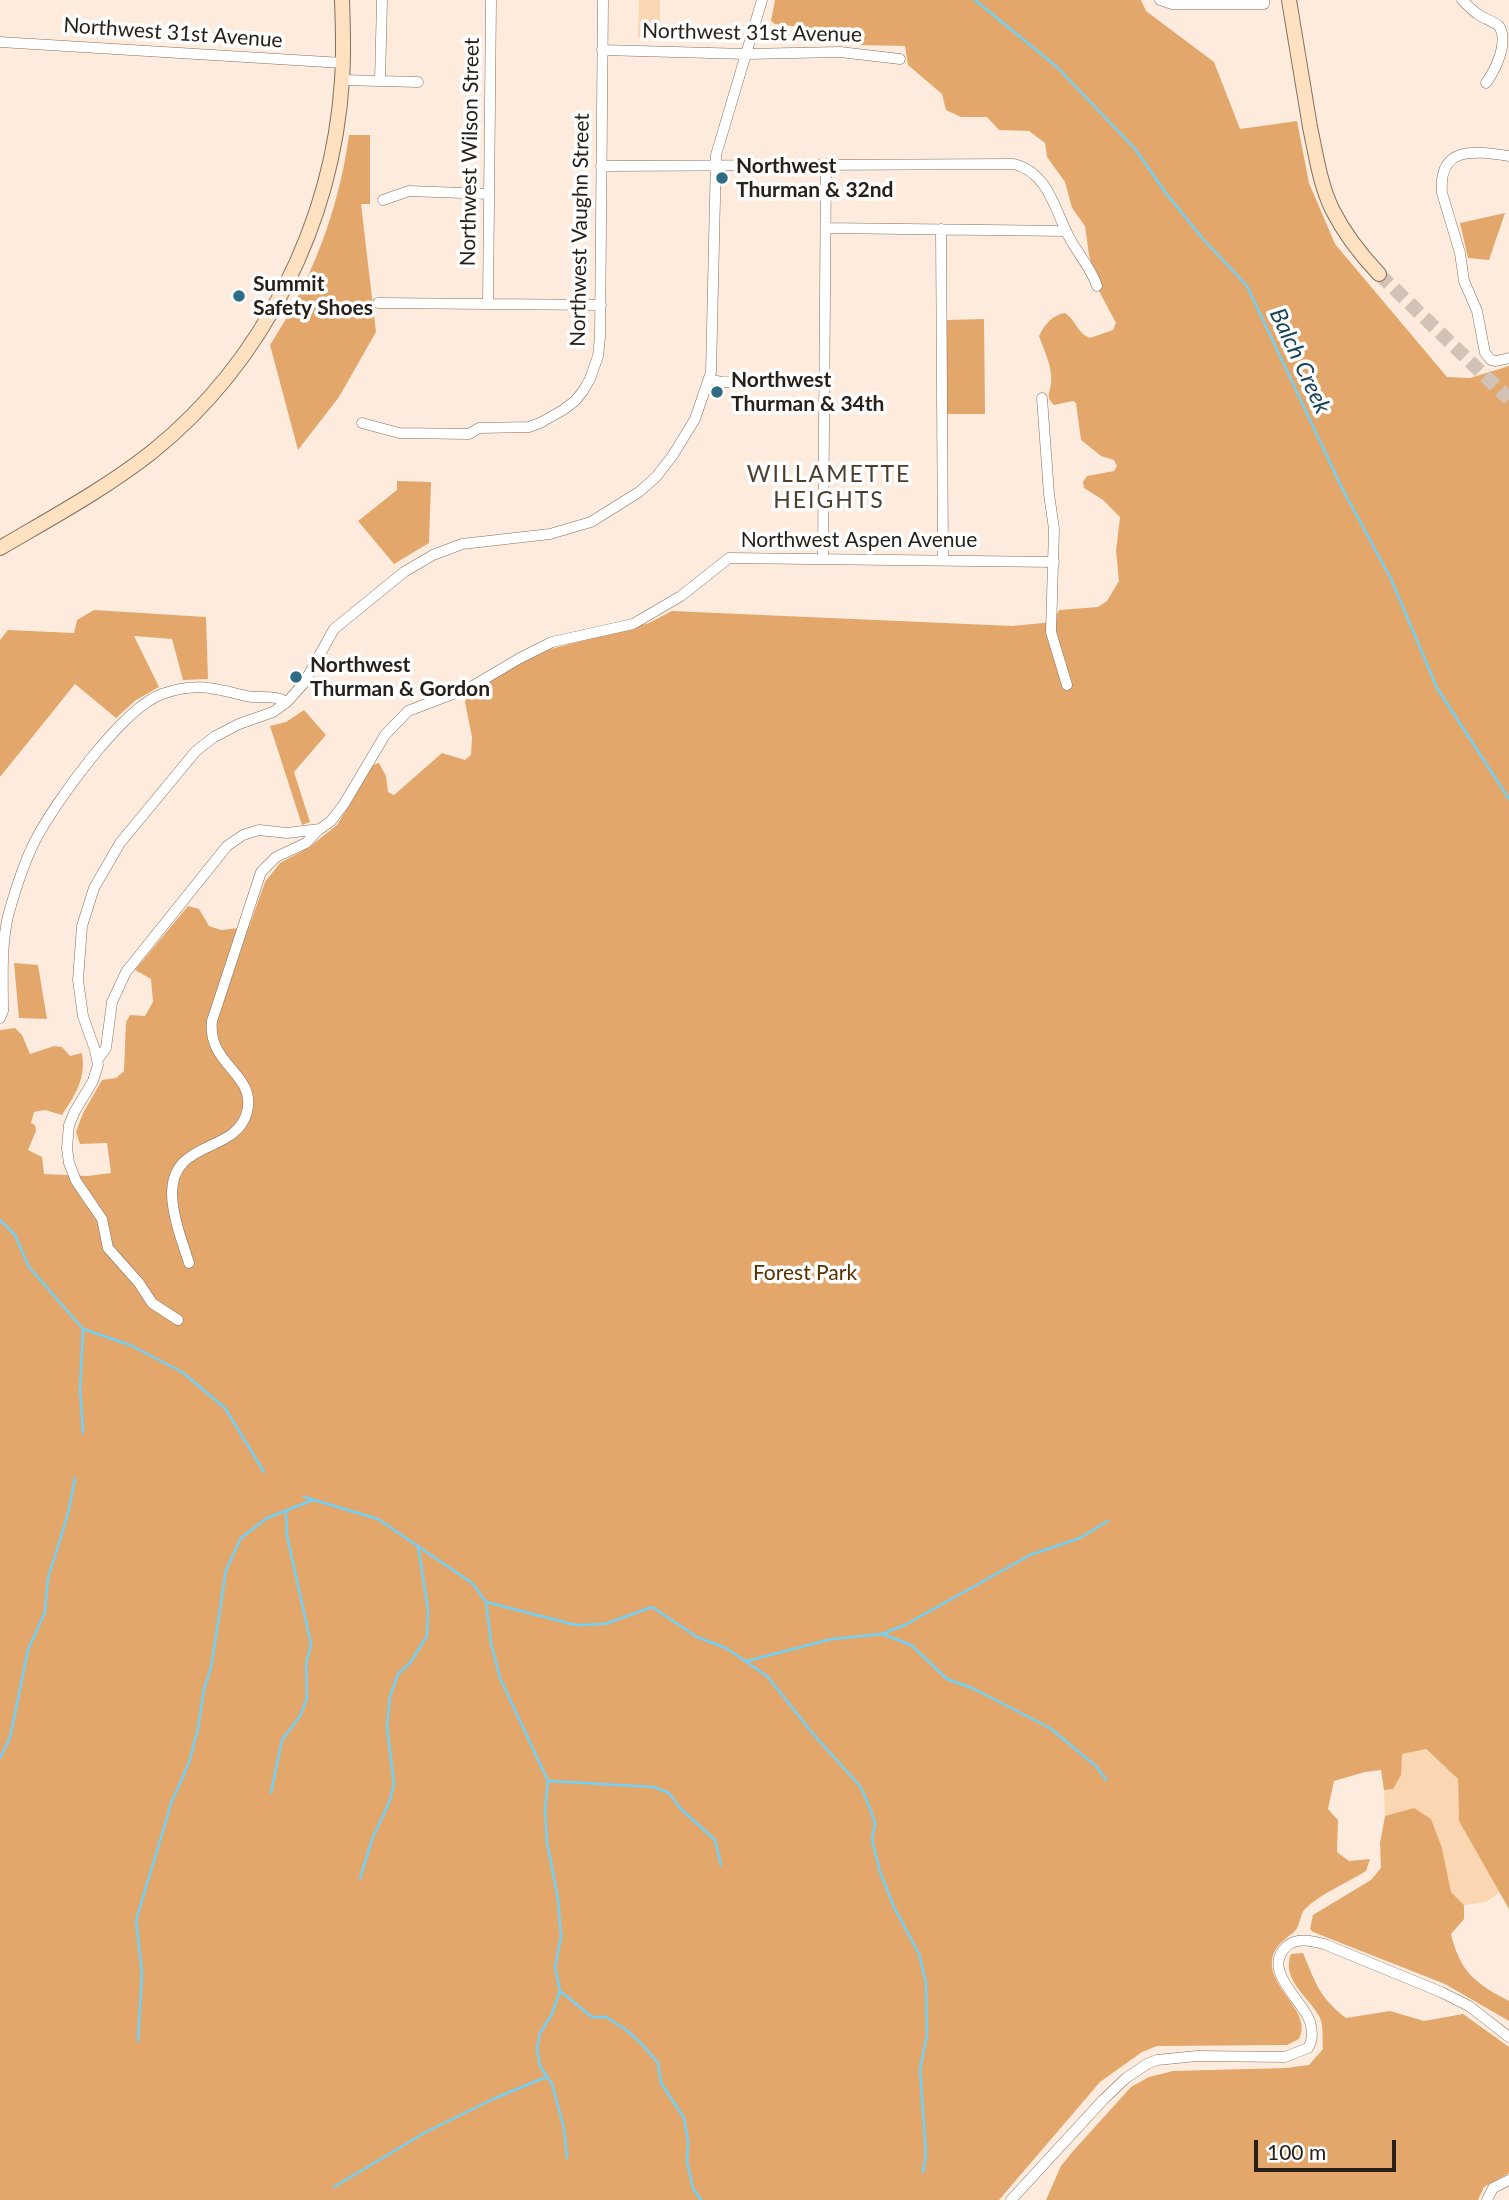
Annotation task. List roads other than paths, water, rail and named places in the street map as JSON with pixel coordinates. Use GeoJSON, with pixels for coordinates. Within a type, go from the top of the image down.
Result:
{"type":"FeatureCollection","features":[{"type":"Feature","properties":{"kind":"main road"},"geometry":{"type":"LineString","coordinates":[[0,548],[109,482],[155,449],[209,397],[247,350],[290,277],[315,215],[334,141],[342,80],[342,0]]}},
{"type":"Feature","properties":{"kind":"main road"},"geometry":{"type":"LineString","coordinates":[[1289,0],[1311,130],[1324,187],[1333,211],[1343,227],[1379,274]]}},
{"type":"Feature","properties":{"kind":"street"},"geometry":{"type":"LineString","coordinates":[[380,81],[382,0]]}},
{"type":"Feature","properties":{"kind":"street","name":"Northwest Wilson Street"},"geometry":{"type":"LineString","coordinates":[[488,304],[491,0]]}},
{"type":"Feature","properties":{"kind":"street","name":"Northwest Vaughn Street"},"geometry":{"type":"LineString","coordinates":[[362,423],[399,433],[469,434],[483,428],[529,426],[552,417],[575,401],[590,379],[598,356],[601,305],[603,0]]}},
{"type":"Feature","properties":{"kind":"street"},"geometry":{"type":"LineString","coordinates":[[178,1320],[152,1303],[139,1283],[108,1248],[102,1219],[76,1181],[69,1163],[69,1125],[93,1081],[97,1059],[80,1003],[78,967],[85,913],[100,875],[120,843],[196,751],[214,737],[239,724],[273,712],[287,702],[304,683],[334,629],[419,563],[462,544],[529,538],[591,522],[625,503],[656,477],[677,450],[695,419],[709,379],[712,361],[715,164],[762,0]]}},
{"type":"Feature","properties":{"kind":"street"},"geometry":{"type":"LineString","coordinates":[[1462,0],[1480,16],[1496,24],[1503,34],[1504,46],[1486,83]]}},
{"type":"Feature","properties":{"kind":"street"},"geometry":{"type":"LineString","coordinates":[[1160,1],[1172,4],[1264,2]]}},
{"type":"Feature","properties":{"kind":"street","name":"Northwest 31st Avenue"},"geometry":{"type":"LineString","coordinates":[[0,42],[343,64]]}},
{"type":"Feature","properties":{"kind":"street","name":"Northwest 31st Avenue"},"geometry":{"type":"LineString","coordinates":[[603,50],[747,54],[841,52],[900,59]]}},
{"type":"Feature","properties":{"kind":"street"},"geometry":{"type":"LineString","coordinates":[[342,80],[418,82]]}},
{"type":"Feature","properties":{"kind":"street"},"geometry":{"type":"LineString","coordinates":[[1509,156],[1479,151],[1463,153],[1447,165],[1441,183],[1460,253],[1464,281],[1477,312],[1485,353],[1496,361],[1509,358]]}},
{"type":"Feature","properties":{"kind":"street"},"geometry":{"type":"LineString","coordinates":[[823,558],[826,164]]}},
{"type":"Feature","properties":{"kind":"street"},"geometry":{"type":"LineString","coordinates":[[601,166],[1014,164],[1029,170],[1055,202],[1066,231],[1097,286]]}},
{"type":"Feature","properties":{"kind":"street"},"geometry":{"type":"LineString","coordinates":[[383,200],[409,191],[489,194]]}},
{"type":"Feature","properties":{"kind":"street"},"geometry":{"type":"LineString","coordinates":[[826,228],[1066,231]]}},
{"type":"Feature","properties":{"kind":"street"},"geometry":{"type":"LineString","coordinates":[[941,229],[943,559]]}},
{"type":"Feature","properties":{"kind":"street"},"geometry":{"type":"LineString","coordinates":[[379,303],[601,305]]}},
{"type":"Feature","properties":{"kind":"street"},"geometry":{"type":"LineString","coordinates":[[709,379],[722,382],[824,383]]}},
{"type":"Feature","properties":{"kind":"street"},"geometry":{"type":"LineString","coordinates":[[1042,398],[1054,529],[1051,632],[1067,685]]}},
{"type":"Feature","properties":{"kind":"street","name":"Northwest Aspen Avenue"},"geometry":{"type":"LineString","coordinates":[[189,1263],[174,1212],[172,1192],[175,1176],[181,1165],[196,1151],[234,1134],[247,1113],[245,1087],[216,1051],[211,1032],[212,1021],[261,872],[276,857],[306,843],[331,821],[385,735],[408,711],[471,687],[520,657],[552,642],[633,624],[681,596],[729,558],[1054,562]]}},
{"type":"Feature","properties":{"kind":"street"},"geometry":{"type":"LineString","coordinates":[[1,1017],[6,926],[34,841],[59,802],[124,722],[153,698],[194,687],[215,687],[250,697],[273,697],[287,702]]}},
{"type":"Feature","properties":{"kind":"street"},"geometry":{"type":"LineString","coordinates":[[97,1059],[106,1048],[112,1002],[126,972],[227,846],[234,839],[251,832],[267,830],[299,833],[318,830]]}},
{"type":"Feature","properties":{"kind":"street"},"geometry":{"type":"LineString","coordinates":[[1012,2200],[1103,2100],[1126,2078],[1147,2064],[1157,2060],[1197,2056],[1285,2057],[1308,2048],[1312,2035],[1310,2021],[1286,1987],[1280,1972],[1282,1951],[1291,1943],[1309,1940],[1324,1944],[1441,1992],[1469,2006],[1509,2037]]}},
{"type":"Feature","properties":{"kind":"street"},"geometry":{"type":"LineString","coordinates":[[1487,2200],[1493,2189],[1509,2179]]}},
{"type":"Feature","properties":{"kind":"waterway","name":"Balch Creek"},"geometry":{"type":"LineString","coordinates":[[975,0],[1057,67],[1136,150],[1203,239],[1247,286],[1342,488],[1391,579],[1437,688],[1509,799]]}},
{"type":"Feature","properties":{"kind":"waterway"},"geometry":{"type":"LineString","coordinates":[[0,1220],[15,1235],[29,1267],[83,1329],[130,1345],[182,1372],[225,1408],[264,1472]]}},
{"type":"Feature","properties":{"kind":"waterway"},"geometry":{"type":"LineString","coordinates":[[83,1329],[80,1388],[83,1433]]}},
{"type":"Feature","properties":{"kind":"waterway"},"geometry":{"type":"LineString","coordinates":[[0,1758],[10,1738],[28,1650],[45,1612],[48,1578],[68,1514],[75,1478]]}},
{"type":"Feature","properties":{"kind":"waterway"},"geometry":{"type":"LineString","coordinates":[[304,1497],[378,1519],[472,1583],[486,1602],[491,1643],[500,1678],[548,1781],[545,1809],[547,1842],[558,1899],[561,1937],[555,1967],[560,1991],[592,2017],[606,2017],[625,2029],[658,2063],[661,2083],[684,2118],[688,2141],[687,2162],[693,2188],[701,2200]]}},
{"type":"Feature","properties":{"kind":"waterway"},"geometry":{"type":"LineString","coordinates":[[138,2041],[142,1973],[136,1920],[172,1801],[189,1763],[211,1668],[226,1570],[241,1538],[267,1518],[313,1500]]}},
{"type":"Feature","properties":{"kind":"waterway"},"geometry":{"type":"LineString","coordinates":[[271,1793],[282,1740],[300,1716],[307,1698],[306,1664],[311,1644],[287,1536],[286,1511]]}},
{"type":"Feature","properties":{"kind":"waterway"},"geometry":{"type":"LineString","coordinates":[[747,1661],[832,1639],[882,1634],[905,1625],[1030,1555],[1080,1538],[1108,1521]]}},
{"type":"Feature","properties":{"kind":"waterway"},"geometry":{"type":"LineString","coordinates":[[360,1878],[394,1784],[387,1727],[390,1696],[398,1674],[410,1663],[427,1636],[428,1610],[418,1546]]}},
{"type":"Feature","properties":{"kind":"waterway"},"geometry":{"type":"LineString","coordinates":[[486,1602],[576,1625],[605,1624],[652,1607],[697,1637],[726,1648],[767,1676],[814,1735],[859,1785],[875,1823],[872,1840],[880,1872],[894,1907],[919,1954],[926,1983],[927,2035],[920,2069],[926,2154],[923,2172]]}},
{"type":"Feature","properties":{"kind":"waterway"},"geometry":{"type":"LineString","coordinates":[[882,1634],[911,1645],[947,1679],[972,1688],[1050,1728],[1097,1767],[1106,1780]]}},
{"type":"Feature","properties":{"kind":"waterway"},"geometry":{"type":"LineString","coordinates":[[549,1781],[654,1787],[669,1793],[680,1808],[715,1840],[721,1865]]}},
{"type":"Feature","properties":{"kind":"waterway"},"geometry":{"type":"LineString","coordinates":[[560,1991],[552,2014],[540,2033],[537,2048],[540,2066],[552,2084],[564,2128],[567,2158]]}},
{"type":"Feature","properties":{"kind":"waterway"},"geometry":{"type":"LineString","coordinates":[[334,2187],[426,2132],[546,2077]]}},
{"type":"Feature","properties":{"kind":"tunnel"},"geometry":{"type":"LineString","coordinates":[[1379,274],[1509,399]]}},
{"type":"Feature","properties":{"kind":"place","name":"Northwest Thurman & 32nd"},"geometry":{"type":"Point","coordinates":[722,178]}},
{"type":"Feature","properties":{"kind":"place","name":"Summit Safety Shoes"},"geometry":{"type":"Point","coordinates":[239,296]}},
{"type":"Feature","properties":{"kind":"place","name":"Northwest Thurman & 34th"},"geometry":{"type":"Point","coordinates":[717,392]}},
{"type":"Feature","properties":{"kind":"place","name":"Northwest Thurman & Gordon"},"geometry":{"type":"Point","coordinates":[296,677]}},
{"type":"Feature","properties":{"kind":"district","name":"WILLAMETTE HEIGHTS"},"geometry":{"type":"Point","coordinates":[829,488]}},
{"type":"Feature","properties":{"kind":"park label","name":"Forest Park"},"geometry":{"type":"Point","coordinates":[805,1273]}}]}
